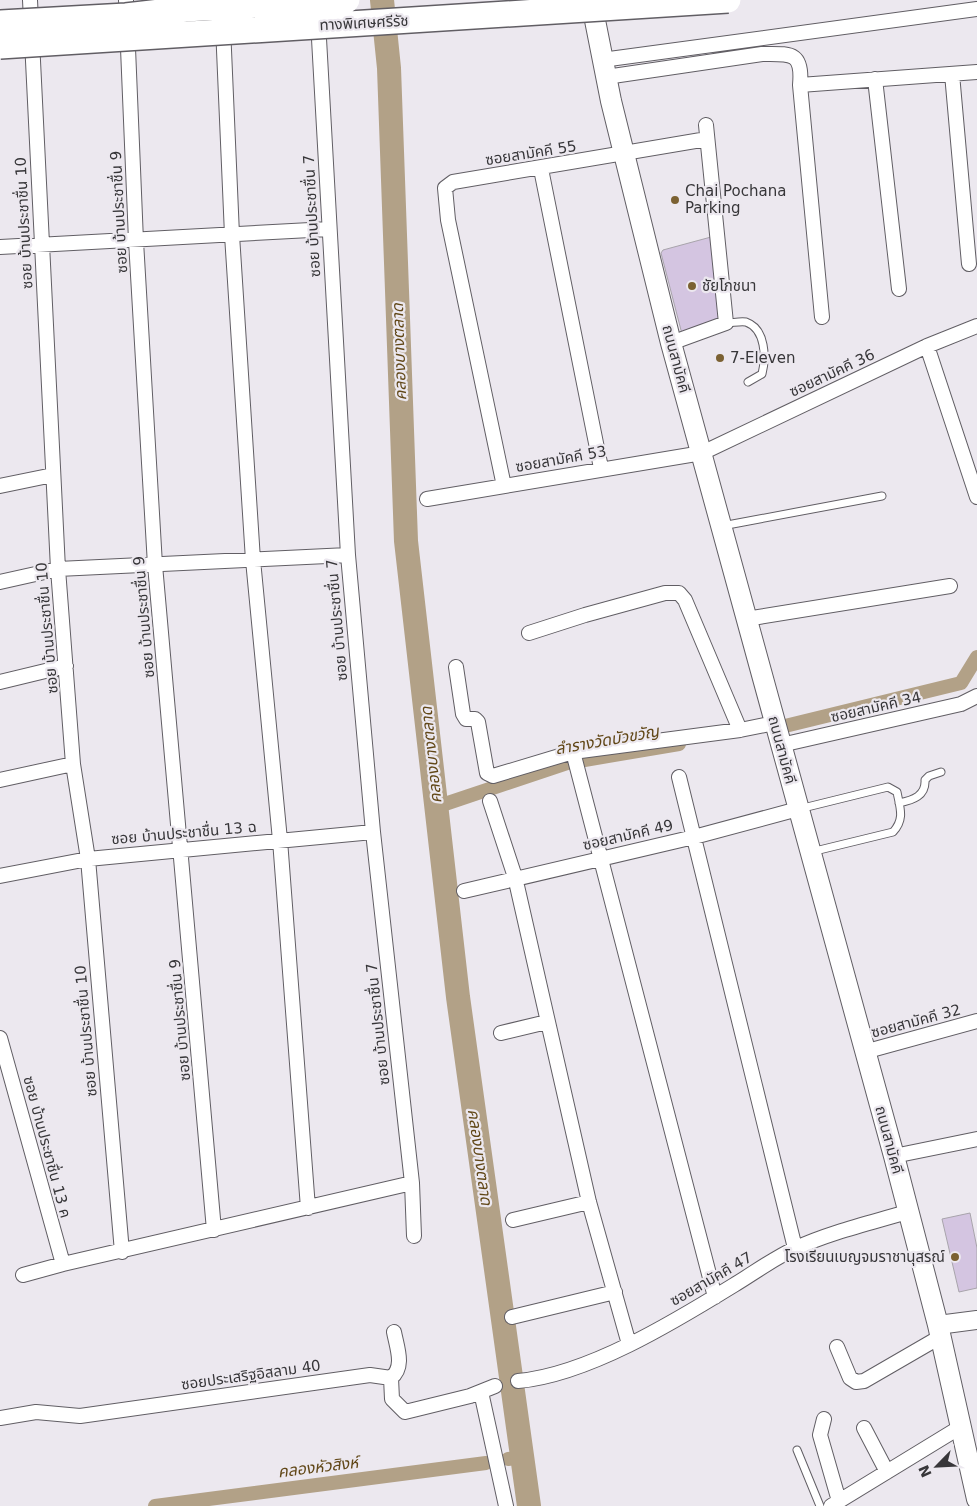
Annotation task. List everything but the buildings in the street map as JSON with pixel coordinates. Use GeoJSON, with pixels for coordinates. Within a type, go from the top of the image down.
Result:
{"type":"FeatureCollection","features":[{"type":"Feature","properties":{"kind":"highway","name":"ทางพิเศษศรีรัช"},"geometry":{"type":"LineString","coordinates":[[0,23],[126,16],[185,9],[347,0]]}},
{"type":"Feature","properties":{"kind":"highway","name":"ทางพิเศษศรีรัช"},"geometry":{"type":"LineString","coordinates":[[0,46],[728,0]]}},
{"type":"Feature","properties":{"kind":"main road","name":"ถนนสามัคคี"},"geometry":{"type":"LineString","coordinates":[[591,0],[604,69],[671,343],[894,1156],[962,1426],[977,1499]]}},
{"type":"Feature","properties":{"kind":"street","name":"ซอย บ้านประชาชื่น 10"},"geometry":{"type":"LineString","coordinates":[[30,0],[58,569],[73,764],[88,859],[122,1252]]}},
{"type":"Feature","properties":{"kind":"street","name":"ซอย บ้านประชาชื่น 9"},"geometry":{"type":"LineString","coordinates":[[126,0],[136,241],[155,565],[214,1230]]}},
{"type":"Feature","properties":{"kind":"street"},"geometry":{"type":"LineString","coordinates":[[222,0],[232,235],[253,560],[280,840],[308,1208]]}},
{"type":"Feature","properties":{"kind":"street","name":"ซอย บ้านประชาชื่น 7"},"geometry":{"type":"LineString","coordinates":[[317,0],[348,555],[373,832],[412,1183],[414,1236]]}},
{"type":"Feature","properties":{"kind":"street"},"geometry":{"type":"LineString","coordinates":[[604,69],[977,10]]}},
{"type":"Feature","properties":{"kind":"street"},"geometry":{"type":"LineString","coordinates":[[604,69],[762,54],[786,54],[795,58],[802,68],[800,84],[822,317]]}},
{"type":"Feature","properties":{"kind":"street"},"geometry":{"type":"LineString","coordinates":[[800,84],[977,72]]}},
{"type":"Feature","properties":{"kind":"street"},"geometry":{"type":"LineString","coordinates":[[952,74],[969,264]]}},
{"type":"Feature","properties":{"kind":"street"},"geometry":{"type":"LineString","coordinates":[[875,79],[899,289]]}},
{"type":"Feature","properties":{"kind":"street","name":"ซอยสามัคคี 55"},"geometry":{"type":"LineString","coordinates":[[504,486],[448,220],[445,188],[453,182],[625,154],[707,132],[726,323]]}},
{"type":"Feature","properties":{"kind":"street"},"geometry":{"type":"LineString","coordinates":[[540,169],[601,468]]}},
{"type":"Feature","properties":{"kind":"street"},"geometry":{"type":"LineString","coordinates":[[0,247],[329,229]]}},
{"type":"Feature","properties":{"kind":"street"},"geometry":{"type":"LineString","coordinates":[[671,343],[726,323]]}},
{"type":"Feature","properties":{"kind":"street","name":"ซอยสามัคคี 36"},"geometry":{"type":"LineString","coordinates":[[702,453],[927,346],[977,326]]}},
{"type":"Feature","properties":{"kind":"street"},"geometry":{"type":"LineString","coordinates":[[927,346],[977,497]]}},
{"type":"Feature","properties":{"kind":"street","name":"ซอยสามัคคี 53"},"geometry":{"type":"LineString","coordinates":[[427,500],[601,468],[702,453]]}},
{"type":"Feature","properties":{"kind":"street"},"geometry":{"type":"LineString","coordinates":[[0,486],[53,475]]}},
{"type":"Feature","properties":{"kind":"street"},"geometry":{"type":"LineString","coordinates":[[0,582],[58,569],[348,555]]}},
{"type":"Feature","properties":{"kind":"street"},"geometry":{"type":"LineString","coordinates":[[746,619],[950,586]]}},
{"type":"Feature","properties":{"kind":"street"},"geometry":{"type":"LineString","coordinates":[[529,633],[585,615],[677,592],[685,600],[740,730]]}},
{"type":"Feature","properties":{"kind":"street"},"geometry":{"type":"LineString","coordinates":[[0,682],[66,666]]}},
{"type":"Feature","properties":{"kind":"street"},"geometry":{"type":"LineString","coordinates":[[456,667],[463,714],[466,719],[475,719],[478,722],[487,774],[493,776],[575,758],[775,723]]}},
{"type":"Feature","properties":{"kind":"street","name":"ซอยสามัคคี 34"},"geometry":{"type":"LineString","coordinates":[[781,745],[961,704],[977,696]]}},
{"type":"Feature","properties":{"kind":"street"},"geometry":{"type":"LineString","coordinates":[[575,758],[715,1297]]}},
{"type":"Feature","properties":{"kind":"street"},"geometry":{"type":"LineString","coordinates":[[0,780],[73,764]]}},
{"type":"Feature","properties":{"kind":"street"},"geometry":{"type":"LineString","coordinates":[[679,777],[795,1248]]}},
{"type":"Feature","properties":{"kind":"street"},"geometry":{"type":"LineString","coordinates":[[490,802],[515,878],[589,1202],[629,1344]]}},
{"type":"Feature","properties":{"kind":"street","name":"ซอยสามัคคี 49"},"geometry":{"type":"LineString","coordinates":[[464,891],[602,857],[694,837],[798,809]]}},
{"type":"Feature","properties":{"kind":"street","name":"ซอย บ้านประชาชื่น 13 ฉ"},"geometry":{"type":"LineString","coordinates":[[0,876],[88,859],[373,832]]}},
{"type":"Feature","properties":{"kind":"street","name":"ซอยสามัคคี 32"},"geometry":{"type":"LineString","coordinates":[[864,1052],[977,1021]]}},
{"type":"Feature","properties":{"kind":"street"},"geometry":{"type":"LineString","coordinates":[[501,1033],[547,1022]]}},
{"type":"Feature","properties":{"kind":"street","name":"ซอย บ้านประชาชื่น 13 ค"},"geometry":{"type":"LineString","coordinates":[[0,1038],[63,1264]]}},
{"type":"Feature","properties":{"kind":"street"},"geometry":{"type":"LineString","coordinates":[[894,1156],[977,1139]]}},
{"type":"Feature","properties":{"kind":"street"},"geometry":{"type":"LineString","coordinates":[[23,1275],[412,1183]]}},
{"type":"Feature","properties":{"kind":"street"},"geometry":{"type":"LineString","coordinates":[[513,1220],[589,1202]]}},
{"type":"Feature","properties":{"kind":"street","name":"ซอยสามัคคี 47"},"geometry":{"type":"LineString","coordinates":[[518,1381],[532,1380],[590,1361],[629,1344],[715,1297],[795,1248],[907,1212]]}},
{"type":"Feature","properties":{"kind":"street"},"geometry":{"type":"LineString","coordinates":[[512,1317],[614,1292]]}},
{"type":"Feature","properties":{"kind":"street"},"geometry":{"type":"LineString","coordinates":[[837,1347],[850,1378],[856,1382],[864,1381],[939,1331],[977,1320]]}},
{"type":"Feature","properties":{"kind":"street"},"geometry":{"type":"LineString","coordinates":[[394,1332],[399,1366],[396,1374],[391,1378],[392,1399],[405,1412],[481,1392],[494,1386]]}},
{"type":"Feature","properties":{"kind":"street","name":"ซอยประเสริฐอิสลาม 40"},"geometry":{"type":"LineString","coordinates":[[0,1418],[36,1412],[80,1416],[370,1375],[391,1378]]}},
{"type":"Feature","properties":{"kind":"street"},"geometry":{"type":"LineString","coordinates":[[481,1392],[506,1506]]}},
{"type":"Feature","properties":{"kind":"street"},"geometry":{"type":"LineString","coordinates":[[824,1419],[820,1428],[820,1435],[835,1503],[962,1426]]}},
{"type":"Feature","properties":{"kind":"street"},"geometry":{"type":"LineString","coordinates":[[864,1428],[887,1472]]}},
{"type":"Feature","properties":{"kind":"lane"},"geometry":{"type":"LineString","coordinates":[[726,323],[745,322],[753,327],[762,340],[765,354],[762,374],[748,382]]}},
{"type":"Feature","properties":{"kind":"lane"},"geometry":{"type":"LineString","coordinates":[[722,526],[882,496]]}},
{"type":"Feature","properties":{"kind":"lane"},"geometry":{"type":"LineString","coordinates":[[899,803],[920,796],[925,787],[925,780],[929,776],[941,772]]}},
{"type":"Feature","properties":{"kind":"lane"},"geometry":{"type":"LineString","coordinates":[[798,809],[888,787],[897,792],[902,815],[899,824],[893,832],[811,852]]}},
{"type":"Feature","properties":{"kind":"lane"},"geometry":{"type":"LineString","coordinates":[[797,1450],[820,1506]]}},
{"type":"Feature","properties":{"kind":"waterway","name":"คลองบางตลาด"},"geometry":{"type":"LineString","coordinates":[[382,0],[389,68],[406,541],[458,997],[529,1506]]}},
{"type":"Feature","properties":{"kind":"waterway","name":"ลำรางวัดบัวขวัญ"},"geometry":{"type":"LineString","coordinates":[[785,726],[961,683],[977,657]]}},
{"type":"Feature","properties":{"kind":"waterway","name":"ลำรางวัดบัวขวัญ"},"geometry":{"type":"LineString","coordinates":[[436,807],[567,763],[679,744]]}},
{"type":"Feature","properties":{"kind":"waterway","name":"คลองหัวสิงห์"},"geometry":{"type":"LineString","coordinates":[[508,1459],[522,1457]]}},
{"type":"Feature","properties":{"kind":"waterway","name":"คลองหัวสิงห์"},"geometry":{"type":"LineString","coordinates":[[155,1506],[486,1463]]}},
{"type":"Feature","properties":{"kind":"place","name":"Chai Pochana Parking"},"geometry":{"type":"Point","coordinates":[675,200]}},
{"type":"Feature","properties":{"kind":"place","name":"ชัยโภชนา"},"geometry":{"type":"Point","coordinates":[692,286]}},
{"type":"Feature","properties":{"kind":"place","name":"7-Eleven"},"geometry":{"type":"Point","coordinates":[720,358]}},
{"type":"Feature","properties":{"kind":"place","name":"โรงเรียนเบญจมราชานุสรณ์"},"geometry":{"type":"Point","coordinates":[955,1257]}}]}
